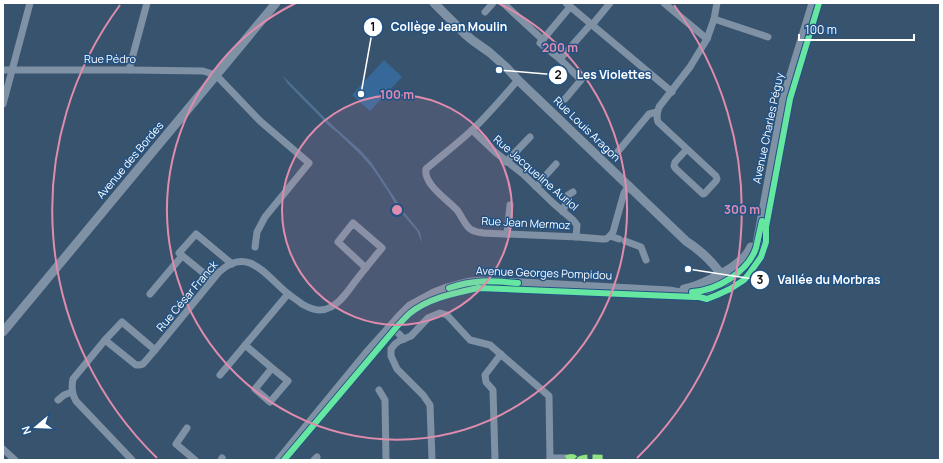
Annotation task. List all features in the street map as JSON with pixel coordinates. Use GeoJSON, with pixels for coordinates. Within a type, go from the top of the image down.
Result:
{"type":"FeatureCollection","features":[{"type":"Feature","properties":{"kind":"street"},"geometry":{"type":"LineString","coordinates":[[3,104],[30,3]]}},
{"type":"Feature","properties":{"kind":"street"},"geometry":{"type":"LineString","coordinates":[[130,70],[147,3]]}},
{"type":"Feature","properties":{"kind":"street","name":"Avenue des Bordes"},"geometry":{"type":"LineString","coordinates":[[3,332],[276,3]]}},
{"type":"Feature","properties":{"kind":"street","name":"Rue Louis Aragon"},"geometry":{"type":"LineString","coordinates":[[434,3],[465,34],[506,67],[686,241],[696,247],[719,280]]}},
{"type":"Feature","properties":{"kind":"street"},"geometry":{"type":"LineString","coordinates":[[485,12],[493,3]]}},
{"type":"Feature","properties":{"kind":"street"},"geometry":{"type":"LineString","coordinates":[[503,3],[543,40]]}},
{"type":"Feature","properties":{"kind":"street"},"geometry":{"type":"LineString","coordinates":[[560,59],[592,25],[610,3]]}},
{"type":"Feature","properties":{"kind":"street"},"geometry":{"type":"LineString","coordinates":[[664,3],[707,39]]}},
{"type":"Feature","properties":{"kind":"street"},"geometry":{"type":"LineString","coordinates":[[687,149],[675,162],[674,166],[703,194],[716,182],[716,176],[687,149],[658,122],[657,112],[659,107],[690,67],[707,39],[714,19],[717,3]]}},
{"type":"Feature","properties":{"kind":"street","name":"Avenue Charles Péguy"},"geometry":{"type":"LineString","coordinates":[[719,280],[730,279],[734,276],[750,260],[756,249],[784,98],[813,3]]}},
{"type":"Feature","properties":{"kind":"street"},"geometry":{"type":"LineString","coordinates":[[565,99],[581,80],[560,59],[540,43],[568,5],[672,92]]}},
{"type":"Feature","properties":{"kind":"street"},"geometry":{"type":"LineString","coordinates":[[714,19],[768,37]]}},
{"type":"Feature","properties":{"kind":"street","name":"Rue Pédro"},"geometry":{"type":"LineString","coordinates":[[3,70],[202,71],[216,75]]}},
{"type":"Feature","properties":{"kind":"street"},"geometry":{"type":"LineString","coordinates":[[216,75],[260,121],[309,163],[265,217],[257,232],[255,246]]}},
{"type":"Feature","properties":{"kind":"street","name":"Rue Jean Mermoz"},"geometry":{"type":"LineString","coordinates":[[518,80],[494,108],[472,130],[426,169],[426,175],[439,194],[457,210],[467,226],[473,231],[483,233],[602,239],[606,239],[610,236]]}},
{"type":"Feature","properties":{"kind":"street"},"geometry":{"type":"LineString","coordinates":[[615,155],[649,114],[657,112]]}},
{"type":"Feature","properties":{"kind":"street","name":"Rue Jacqueline Auriol"},"geometry":{"type":"LineString","coordinates":[[472,130],[506,162],[523,174],[576,224],[576,237]]}},
{"type":"Feature","properties":{"kind":"street"},"geometry":{"type":"LineString","coordinates":[[506,162],[530,137]]}},
{"type":"Feature","properties":{"kind":"street"},"geometry":{"type":"LineString","coordinates":[[536,187],[556,164]]}},
{"type":"Feature","properties":{"kind":"street"},"geometry":{"type":"LineString","coordinates":[[629,185],[624,193],[613,232],[610,236],[641,246],[646,260]]}},
{"type":"Feature","properties":{"kind":"street"},"geometry":{"type":"LineString","coordinates":[[563,212],[568,194],[573,192]]}},
{"type":"Feature","properties":{"kind":"street"},"geometry":{"type":"LineString","coordinates":[[507,234],[510,205]]}},
{"type":"Feature","properties":{"kind":"street","name":"Rue César Franck"},"geometry":{"type":"LineString","coordinates":[[105,340],[136,365],[142,364],[212,280],[224,268],[241,261],[252,263],[261,269],[288,294],[310,308],[325,310],[330,308],[340,301],[382,248],[354,224],[338,242],[366,268]]}},
{"type":"Feature","properties":{"kind":"street"},"geometry":{"type":"LineString","coordinates":[[212,280],[179,254],[196,234],[232,264]]}},
{"type":"Feature","properties":{"kind":"street"},"geometry":{"type":"LineString","coordinates":[[150,294],[182,256]]}},
{"type":"Feature","properties":{"kind":"street","name":"Avenue Georges Pompidou"},"geometry":{"type":"LineString","coordinates":[[279,460],[383,334],[410,306],[434,293],[453,286],[483,281],[669,291],[719,280]]}},
{"type":"Feature","properties":{"kind":"street"},"geometry":{"type":"LineString","coordinates":[[220,375],[288,294]]}},
{"type":"Feature","properties":{"kind":"street"},"geometry":{"type":"LineString","coordinates":[[432,460],[430,405],[423,395],[397,369],[391,356],[392,349],[395,344],[411,336],[428,318],[440,313],[447,315],[470,340],[490,345],[549,396],[550,459],[566,458]]}},
{"type":"Feature","properties":{"kind":"street"},"geometry":{"type":"LineString","coordinates":[[132,460],[76,401],[71,387],[73,379],[122,322],[155,350]]}},
{"type":"Feature","properties":{"kind":"street"},"geometry":{"type":"LineString","coordinates":[[391,326],[404,339]]}},
{"type":"Feature","properties":{"kind":"street"},"geometry":{"type":"LineString","coordinates":[[383,334],[395,344]]}},
{"type":"Feature","properties":{"kind":"street"},"geometry":{"type":"LineString","coordinates":[[245,345],[288,381],[270,402],[255,389],[272,368]]}},
{"type":"Feature","properties":{"kind":"street"},"geometry":{"type":"LineString","coordinates":[[495,460],[493,390],[486,382],[486,375],[501,354]]}},
{"type":"Feature","properties":{"kind":"street"},"geometry":{"type":"LineString","coordinates":[[379,390],[385,400],[386,460]]}},
{"type":"Feature","properties":{"kind":"street"},"geometry":{"type":"LineString","coordinates":[[58,400],[64,395],[72,392]]}},
{"type":"Feature","properties":{"kind":"street"},"geometry":{"type":"LineString","coordinates":[[187,428],[176,444],[195,460]]}},
{"type":"Feature","properties":{"kind":"street"},"geometry":{"type":"LineString","coordinates":[[3,449],[15,460]]}},
{"type":"Feature","properties":{"kind":"shaded area"},"geometry":{"type":"Polygon","coordinates":[[[384,60],[402,77],[370,111],[352,95],[384,60]]]}},
{"type":"Feature","properties":{"kind":"shaded area"},"geometry":{"type":"Polygon","coordinates":[[[282,75],[371,162],[404,212],[420,232],[422,243],[417,231],[398,209],[373,169],[361,155],[328,125],[288,84],[282,75]]]}},
{"type":"Feature","properties":{"kind":"marked path"},"geometry":{"type":"LineString","coordinates":[[566,458],[572,457],[577,460]]}},
{"type":"Feature","properties":{"kind":"marked path"},"geometry":{"type":"LineString","coordinates":[[578,460],[587,457],[605,457]]}},
{"type":"Feature","properties":{"kind":"cycle path"},"geometry":{"type":"LineString","coordinates":[[284,460],[409,314],[416,308],[433,300],[478,288],[699,297],[707,299],[730,289],[744,280],[761,257],[766,242],[766,227],[790,99],[819,3]]}},
{"type":"Feature","properties":{"kind":"cycle path"},"geometry":{"type":"LineString","coordinates":[[692,292],[701,291],[721,284],[730,279],[746,265],[756,248],[762,221]]}},
{"type":"Feature","properties":{"kind":"cycle path"},"geometry":{"type":"LineString","coordinates":[[449,288],[475,282],[492,281],[518,283]]}},
{"type":"Feature","properties":{"kind":"place","name":"Les Violettes"},"geometry":{"type":"Point","coordinates":[499,70]}},
{"type":"Feature","properties":{"kind":"place","name":"Collège Jean Moulin"},"geometry":{"type":"Point","coordinates":[361,94]}},
{"type":"Feature","properties":{"kind":"place","name":"Vallée du Morbras"},"geometry":{"type":"Point","coordinates":[688,269]}}]}
